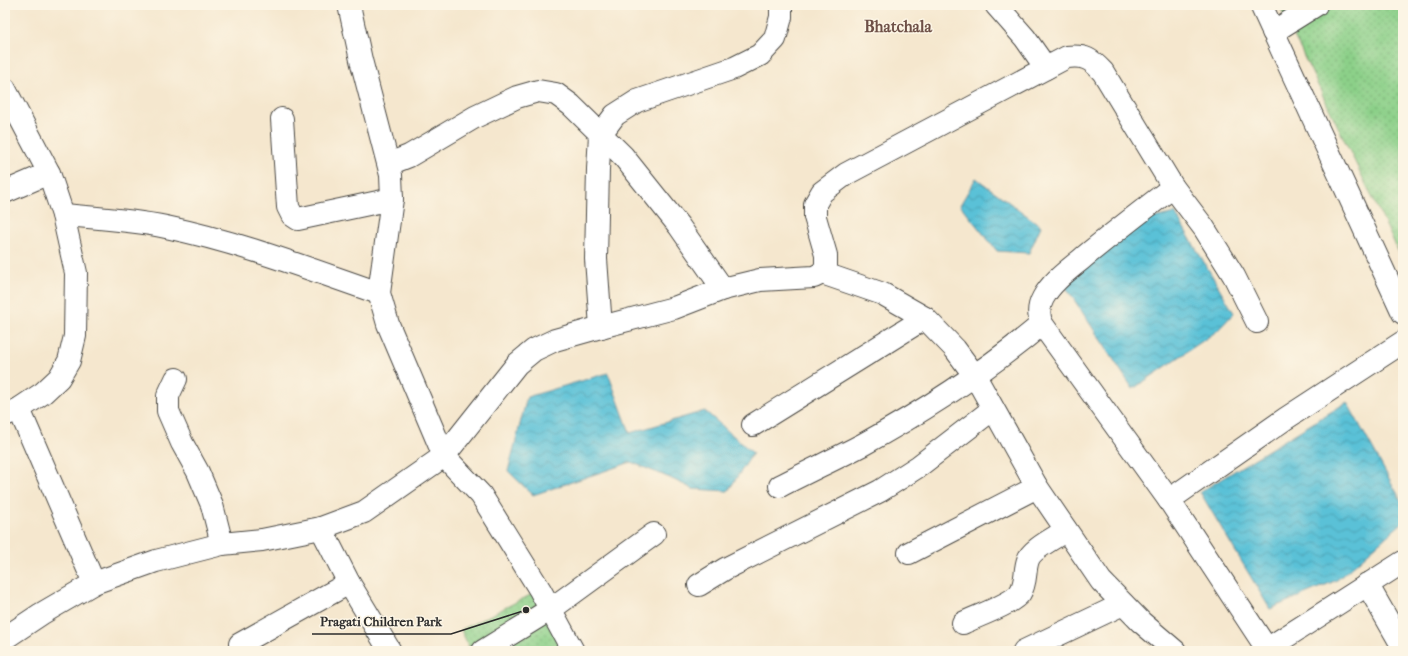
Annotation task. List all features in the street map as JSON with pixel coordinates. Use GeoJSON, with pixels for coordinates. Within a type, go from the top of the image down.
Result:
{"type":"FeatureCollection","features":[{"type":"Feature","properties":{"kind":"street"},"geometry":{"type":"LineString","coordinates":[[349,5],[361,60],[389,164],[392,199],[379,293],[388,324],[444,456],[481,495],[508,536],[551,609],[573,651]]}},
{"type":"Feature","properties":{"kind":"street"},"geometry":{"type":"LineString","coordinates":[[601,327],[596,259],[600,135],[615,115],[637,101],[734,68],[760,55],[775,39],[781,17],[781,5]]}},
{"type":"Feature","properties":{"kind":"street"},"geometry":{"type":"LineString","coordinates":[[996,5],[1025,38],[1046,68]]}},
{"type":"Feature","properties":{"kind":"street"},"geometry":{"type":"LineString","coordinates":[[1261,5],[1403,313]]}},
{"type":"Feature","properties":{"kind":"street"},"geometry":{"type":"LineString","coordinates":[[1273,32],[1316,5]]}},
{"type":"Feature","properties":{"kind":"street"},"geometry":{"type":"LineString","coordinates":[[5,638],[41,614],[94,583],[156,561],[222,544],[262,540],[321,528],[364,512],[444,456],[517,364],[534,350],[555,340],[674,308],[723,289],[760,280],[814,277],[822,273],[826,266],[826,255],[815,217],[815,204],[822,192],[846,174],[1067,57],[1080,56],[1093,62],[1103,72],[1173,187],[1204,228],[1230,270],[1257,322]]}},
{"type":"Feature","properties":{"kind":"street"},"geometry":{"type":"LineString","coordinates":[[5,89],[49,173],[63,215],[76,273],[75,336],[69,361],[59,378],[43,393],[12,412],[94,583]]}},
{"type":"Feature","properties":{"kind":"street"},"geometry":{"type":"LineString","coordinates":[[389,164],[421,150],[482,114],[517,97],[538,91],[556,94],[571,105],[623,156],[679,226],[723,289]]}},
{"type":"Feature","properties":{"kind":"street"},"geometry":{"type":"LineString","coordinates":[[282,120],[288,207],[292,215],[298,219],[392,199]]}},
{"type":"Feature","properties":{"kind":"street"},"geometry":{"type":"LineString","coordinates":[[5,192],[49,173]]}},
{"type":"Feature","properties":{"kind":"street"},"geometry":{"type":"LineString","coordinates":[[1173,187],[1109,236],[1060,277],[1043,297],[1039,307],[1039,316],[1042,324],[1169,500],[1266,650],[1403,562]]}},
{"type":"Feature","properties":{"kind":"street"},"geometry":{"type":"LineString","coordinates":[[63,215],[112,219],[165,227],[226,242],[379,293]]}},
{"type":"Feature","properties":{"kind":"street"},"geometry":{"type":"LineString","coordinates":[[822,273],[883,294],[924,318],[955,350],[975,376],[1037,486],[1101,581],[1141,622],[1176,651]]}},
{"type":"Feature","properties":{"kind":"street"},"geometry":{"type":"LineString","coordinates":[[753,425],[924,318]]}},
{"type":"Feature","properties":{"kind":"street"},"geometry":{"type":"LineString","coordinates":[[780,486],[862,445],[935,402],[975,376],[1042,324]]}},
{"type":"Feature","properties":{"kind":"street"},"geometry":{"type":"LineString","coordinates":[[1169,500],[1285,419],[1403,342]]}},
{"type":"Feature","properties":{"kind":"street"},"geometry":{"type":"LineString","coordinates":[[176,379],[168,396],[168,411],[198,472],[212,505],[222,544]]}},
{"type":"Feature","properties":{"kind":"street"},"geometry":{"type":"LineString","coordinates":[[699,585],[725,569],[880,491],[919,466],[993,409]]}},
{"type":"Feature","properties":{"kind":"street"},"geometry":{"type":"LineString","coordinates":[[909,553],[1037,486]]}},
{"type":"Feature","properties":{"kind":"street"},"geometry":{"type":"LineString","coordinates":[[321,528],[349,584],[390,651]]}},
{"type":"Feature","properties":{"kind":"street"},"geometry":{"type":"LineString","coordinates":[[963,623],[1009,602],[1020,594],[1025,582],[1028,559],[1035,550],[1066,530]]}},
{"type":"Feature","properties":{"kind":"street"},"geometry":{"type":"LineString","coordinates":[[483,651],[551,609],[654,534]]}},
{"type":"Feature","properties":{"kind":"street"},"geometry":{"type":"LineString","coordinates":[[240,644],[349,584]]}},
{"type":"Feature","properties":{"kind":"street"},"geometry":{"type":"LineString","coordinates":[[1367,584],[1403,647]]}},
{"type":"Feature","properties":{"kind":"street"},"geometry":{"type":"LineString","coordinates":[[1024,651],[1123,604]]}},
{"type":"Feature","properties":{"kind":"green space"},"geometry":{"type":"Polygon","coordinates":[[[1279,5],[1403,5],[1403,261],[1279,5]]]}},
{"type":"Feature","properties":{"kind":"green space"},"geometry":{"type":"Polygon","coordinates":[[[540,590],[573,651],[471,651],[461,630],[540,590]]]}},
{"type":"Feature","properties":{"kind":"water"},"geometry":{"type":"Polygon","coordinates":[[[976,178],[1041,226],[1029,253],[997,251],[960,205],[976,178]]]}},
{"type":"Feature","properties":{"kind":"water"},"geometry":{"type":"Polygon","coordinates":[[[1175,213],[1234,313],[1217,331],[1133,389],[1065,286],[1133,223],[1175,213]]]}},
{"type":"Feature","properties":{"kind":"water"},"geometry":{"type":"Polygon","coordinates":[[[608,373],[630,433],[705,411],[753,453],[728,491],[693,489],[631,462],[533,495],[508,471],[527,397],[608,373]]]}},
{"type":"Feature","properties":{"kind":"water"},"geometry":{"type":"Polygon","coordinates":[[[1347,402],[1403,504],[1403,522],[1337,580],[1270,609],[1200,492],[1347,402]]]}},
{"type":"Feature","properties":{"kind":"place","name":"Pragati Children Park"},"geometry":{"type":"Point","coordinates":[526,610]}},
{"type":"Feature","properties":{"kind":"district","name":"Bhatchala"},"geometry":{"type":"Point","coordinates":[898,26]}}]}
